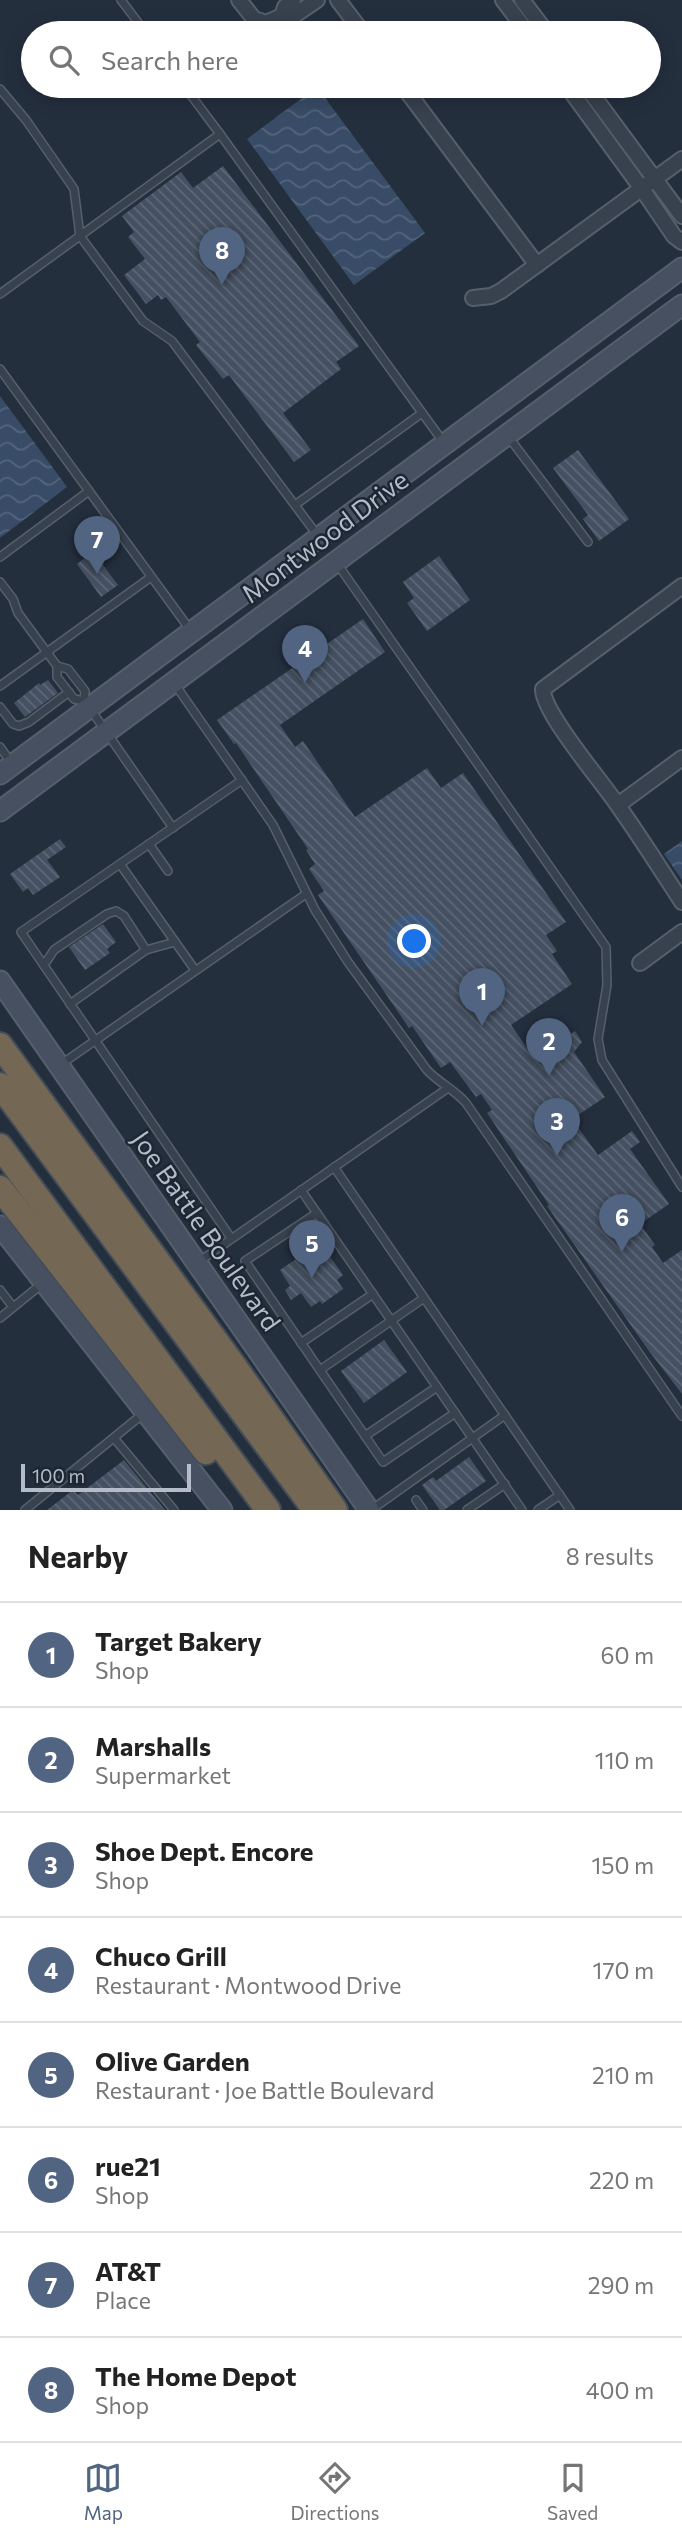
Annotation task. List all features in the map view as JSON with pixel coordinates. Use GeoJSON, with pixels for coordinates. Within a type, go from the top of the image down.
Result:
{"type":"FeatureCollection","features":[{"type":"Feature","properties":{"kind":"highway"},"geometry":{"type":"LineString","coordinates":[[0,1045],[219,1344],[335,1510]]}},
{"type":"Feature","properties":{"kind":"highway"},"geometry":{"type":"LineString","coordinates":[[0,1085],[315,1510]]}},
{"type":"Feature","properties":{"kind":"highway"},"geometry":{"type":"LineString","coordinates":[[0,1146],[268,1510]]}},
{"type":"Feature","properties":{"kind":"highway"},"geometry":{"type":"LineString","coordinates":[[0,1188],[252,1510]]}},
{"type":"Feature","properties":{"kind":"street"},"geometry":{"type":"LineString","coordinates":[[239,0],[254,19],[260,21]]}},
{"type":"Feature","properties":{"kind":"street"},"geometry":{"type":"LineString","coordinates":[[282,16],[293,0]]}},
{"type":"Feature","properties":{"kind":"street"},"geometry":{"type":"LineString","coordinates":[[271,21],[282,16],[292,17],[317,0]]}},
{"type":"Feature","properties":{"kind":"street"},"geometry":{"type":"LineString","coordinates":[[338,0],[354,21]]}},
{"type":"Feature","properties":{"kind":"street"},"geometry":{"type":"LineString","coordinates":[[503,0],[519,21]]}},
{"type":"Feature","properties":{"kind":"street"},"geometry":{"type":"LineString","coordinates":[[522,0],[538,21]]}},
{"type":"Feature","properties":{"kind":"street"},"geometry":{"type":"LineString","coordinates":[[412,98],[537,265]]}},
{"type":"Feature","properties":{"kind":"street"},"geometry":{"type":"LineString","coordinates":[[576,98],[674,236],[682,242]]}},
{"type":"Feature","properties":{"kind":"street"},"geometry":{"type":"LineString","coordinates":[[595,98],[682,216]]}},
{"type":"Feature","properties":{"kind":"street"},"geometry":{"type":"LineString","coordinates":[[473,299],[501,291],[682,159]]}},
{"type":"Feature","properties":{"kind":"street","name":"Montwood Drive"},"geometry":{"type":"LineString","coordinates":[[6,769],[87,704],[191,632],[682,268]]}},
{"type":"Feature","properties":{"kind":"street","name":"Montwood Drive"},"geometry":{"type":"LineString","coordinates":[[0,811],[682,305]]}},
{"type":"Feature","properties":{"kind":"street"},"geometry":{"type":"LineString","coordinates":[[682,586],[543,689],[542,694],[553,715],[618,805],[682,902]]}},
{"type":"Feature","properties":{"kind":"street"},"geometry":{"type":"LineString","coordinates":[[618,805],[682,758]]}},
{"type":"Feature","properties":{"kind":"street"},"geometry":{"type":"LineString","coordinates":[[639,963],[682,932]]}},
{"type":"Feature","properties":{"kind":"street","name":"Joe Battle Boulevard"},"geometry":{"type":"LineString","coordinates":[[0,981],[370,1510]]}},
{"type":"Feature","properties":{"kind":"street"},"geometry":{"type":"LineString","coordinates":[[0,1226],[222,1510]]}},
{"type":"Feature","properties":{"kind":"lane"},"geometry":{"type":"LineString","coordinates":[[121,0],[137,21]]}},
{"type":"Feature","properties":{"kind":"lane"},"geometry":{"type":"LineString","coordinates":[[0,89],[26,120],[74,189],[80,236],[143,321],[172,341],[319,537]]}},
{"type":"Feature","properties":{"kind":"lane"},"geometry":{"type":"LineString","coordinates":[[193,98],[445,444]]}},
{"type":"Feature","properties":{"kind":"lane"},"geometry":{"type":"LineString","coordinates":[[0,294],[220,134]]}},
{"type":"Feature","properties":{"kind":"lane"},"geometry":{"type":"LineString","coordinates":[[0,369],[191,632]]}},
{"type":"Feature","properties":{"kind":"lane"},"geometry":{"type":"LineString","coordinates":[[295,505],[422,413]]}},
{"type":"Feature","properties":{"kind":"lane"},"geometry":{"type":"LineString","coordinates":[[507,434],[588,542]]}},
{"type":"Feature","properties":{"kind":"lane"},"geometry":{"type":"LineString","coordinates":[[0,557],[89,491]]}},
{"type":"Feature","properties":{"kind":"lane"},"geometry":{"type":"LineString","coordinates":[[336,561],[606,947],[607,985],[598,1039],[602,1060],[682,1187]]}},
{"type":"Feature","properties":{"kind":"lane"},"geometry":{"type":"LineString","coordinates":[[0,685],[151,576]]}},
{"type":"Feature","properties":{"kind":"lane"},"geometry":{"type":"LineString","coordinates":[[0,582],[13,599],[18,613],[57,666],[57,677],[74,699],[87,704]]}},
{"type":"Feature","properties":{"kind":"lane"},"geometry":{"type":"LineString","coordinates":[[57,666],[68,669],[85,691],[87,704],[173,828]]}},
{"type":"Feature","properties":{"kind":"lane"},"geometry":{"type":"LineString","coordinates":[[173,682],[273,825],[306,894],[348,962],[427,1070],[458,1094],[466,1104],[682,1416]]}},
{"type":"Feature","properties":{"kind":"lane"},"geometry":{"type":"LineString","coordinates":[[0,707],[13,724],[19,726],[29,722],[69,692]]}},
{"type":"Feature","properties":{"kind":"lane"},"geometry":{"type":"LineString","coordinates":[[0,747],[6,769]]}},
{"type":"Feature","properties":{"kind":"lane"},"geometry":{"type":"LineString","coordinates":[[231,1238],[21,932],[242,780]]}},
{"type":"Feature","properties":{"kind":"lane"},"geometry":{"type":"LineString","coordinates":[[149,844],[168,871]]}},
{"type":"Feature","properties":{"kind":"lane"},"geometry":{"type":"LineString","coordinates":[[120,864],[195,971]]}},
{"type":"Feature","properties":{"kind":"lane"},"geometry":{"type":"LineString","coordinates":[[59,1065],[306,894]]}},
{"type":"Feature","properties":{"kind":"lane"},"geometry":{"type":"LineString","coordinates":[[44,965],[54,950],[107,914],[116,911],[124,916],[146,950]]}},
{"type":"Feature","properties":{"kind":"lane"},"geometry":{"type":"LineString","coordinates":[[70,1004],[146,950],[175,942]]}},
{"type":"Feature","properties":{"kind":"lane"},"geometry":{"type":"LineString","coordinates":[[196,1263],[447,1088]]}},
{"type":"Feature","properties":{"kind":"lane"},"geometry":{"type":"LineString","coordinates":[[334,1167],[570,1510]]}},
{"type":"Feature","properties":{"kind":"lane"},"geometry":{"type":"LineString","coordinates":[[301,1190],[523,1510]]}},
{"type":"Feature","properties":{"kind":"lane"},"geometry":{"type":"LineString","coordinates":[[317,1213],[245,1261],[365,1436],[383,1462],[455,1413]]}},
{"type":"Feature","properties":{"kind":"lane"},"geometry":{"type":"LineString","coordinates":[[0,1318],[44,1282]]}},
{"type":"Feature","properties":{"kind":"lane"},"geometry":{"type":"LineString","coordinates":[[0,1290],[13,1307]]}},
{"type":"Feature","properties":{"kind":"lane"},"geometry":{"type":"LineString","coordinates":[[301,1343],[373,1294]]}},
{"type":"Feature","properties":{"kind":"lane"},"geometry":{"type":"LineString","coordinates":[[320,1370],[424,1298]]}},
{"type":"Feature","properties":{"kind":"lane"},"geometry":{"type":"LineString","coordinates":[[365,1436],[437,1387]]}},
{"type":"Feature","properties":{"kind":"lane"},"geometry":{"type":"LineString","coordinates":[[25,1510],[146,1411]]}},
{"type":"Feature","properties":{"kind":"lane"},"geometry":{"type":"LineString","coordinates":[[370,1510],[505,1415]]}},
{"type":"Feature","properties":{"kind":"lane"},"geometry":{"type":"LineString","coordinates":[[114,1438],[174,1510]]}},
{"type":"Feature","properties":{"kind":"lane"},"geometry":{"type":"LineString","coordinates":[[467,1510],[505,1484]]}},
{"type":"Feature","properties":{"kind":"lane"},"geometry":{"type":"LineString","coordinates":[[538,1510],[560,1495]]}},
{"type":"Feature","properties":{"kind":"lane"},"geometry":{"type":"LineString","coordinates":[[416,1500],[423,1510]]}},
{"type":"Feature","properties":{"kind":"water"},"geometry":{"type":"Polygon","coordinates":[[[302,98],[325,98],[425,233],[354,285],[247,139],[302,98]]]}},
{"type":"Feature","properties":{"kind":"water"},"geometry":{"type":"Polygon","coordinates":[[[0,396],[67,487],[0,538],[0,396]]]}},
{"type":"Feature","properties":{"kind":"water"},"geometry":{"type":"Polygon","coordinates":[[[682,841],[682,880],[664,854],[682,841]]]}},
{"type":"Feature","properties":{"kind":"building"},"geometry":{"type":"Polygon","coordinates":[[[223,166],[359,346],[336,362],[341,369],[283,413],[311,450],[294,462],[229,375],[223,379],[196,345],[200,342],[166,297],[161,300],[158,295],[146,304],[124,275],[145,259],[128,237],[134,232],[122,216],[181,172],[193,188],[223,166]]]}},
{"type":"Feature","properties":{"kind":"building"},"geometry":{"type":"Polygon","coordinates":[[[578,450],[629,519],[599,541],[583,519],[588,515],[553,468],[578,450]]]}},
{"type":"Feature","properties":{"kind":"building"},"geometry":{"type":"Polygon","coordinates":[[[93,552],[118,585],[101,597],[77,564],[93,552]]]}},
{"type":"Feature","properties":{"kind":"building"},"geometry":{"type":"Polygon","coordinates":[[[439,556],[470,600],[427,631],[407,603],[414,598],[403,582],[439,556]]]}},
{"type":"Feature","properties":{"kind":"building"},"geometry":{"type":"Polygon","coordinates":[[[363,619],[385,652],[280,725],[295,747],[303,741],[355,817],[427,768],[441,788],[463,773],[566,922],[546,935],[557,951],[552,954],[572,984],[511,1025],[534,1058],[575,1031],[582,1042],[574,1052],[605,1097],[572,1119],[598,1155],[632,1131],[640,1142],[630,1149],[669,1204],[640,1224],[655,1245],[652,1247],[663,1263],[682,1250],[682,1394],[547,1206],[549,1205],[487,1113],[492,1110],[481,1094],[476,1097],[450,1062],[441,1068],[412,1026],[409,1028],[318,895],[324,891],[309,869],[315,864],[306,850],[308,849],[236,743],[234,744],[217,720],[363,619]]]}},
{"type":"Feature","properties":{"kind":"building"},"geometry":{"type":"Polygon","coordinates":[[[48,680],[58,693],[25,717],[14,703],[39,683],[40,685],[48,680]]]}},
{"type":"Feature","properties":{"kind":"building"},"geometry":{"type":"Polygon","coordinates":[[[60,839],[66,847],[47,860],[60,877],[33,895],[28,888],[23,892],[10,874],[60,839]]]}},
{"type":"Feature","properties":{"kind":"building"},"geometry":{"type":"Polygon","coordinates":[[[103,924],[116,942],[107,949],[110,953],[85,970],[69,947],[103,924]]]}},
{"type":"Feature","properties":{"kind":"building"},"geometry":{"type":"Polygon","coordinates":[[[315,1246],[319,1251],[324,1248],[343,1275],[337,1280],[343,1289],[322,1304],[320,1301],[311,1307],[301,1293],[291,1300],[285,1290],[290,1286],[280,1270],[315,1246]]]}},
{"type":"Feature","properties":{"kind":"building"},"geometry":{"type":"Polygon","coordinates":[[[384,1340],[407,1372],[364,1403],[341,1371],[384,1340]]]}},
{"type":"Feature","properties":{"kind":"building"},"geometry":{"type":"Polygon","coordinates":[[[469,1457],[486,1481],[444,1510],[440,1510],[422,1485],[433,1477],[436,1481],[469,1457]]]}},
{"type":"Feature","properties":{"kind":"building"},"geometry":{"type":"Polygon","coordinates":[[[124,1460],[165,1510],[47,1510],[73,1490],[78,1495],[124,1460]]]}},
{"type":"Feature","properties":{"kind":"place","name":"The Home Depot"},"geometry":{"type":"Point","coordinates":[222,285]}},
{"type":"Feature","properties":{"kind":"place","name":"AT&T"},"geometry":{"type":"Point","coordinates":[97,574]}},
{"type":"Feature","properties":{"kind":"place","name":"Chuco Grill"},"geometry":{"type":"Point","coordinates":[305,683]}},
{"type":"Feature","properties":{"kind":"place","name":"Target Bakery"},"geometry":{"type":"Point","coordinates":[482,1026]}},
{"type":"Feature","properties":{"kind":"place","name":"Marshalls"},"geometry":{"type":"Point","coordinates":[549,1076]}},
{"type":"Feature","properties":{"kind":"place","name":"Shoe Dept. Encore"},"geometry":{"type":"Point","coordinates":[557,1156]}},
{"type":"Feature","properties":{"kind":"place","name":"rue21"},"geometry":{"type":"Point","coordinates":[622,1252]}},
{"type":"Feature","properties":{"kind":"place","name":"Olive Garden"},"geometry":{"type":"Point","coordinates":[312,1278]}}]}
